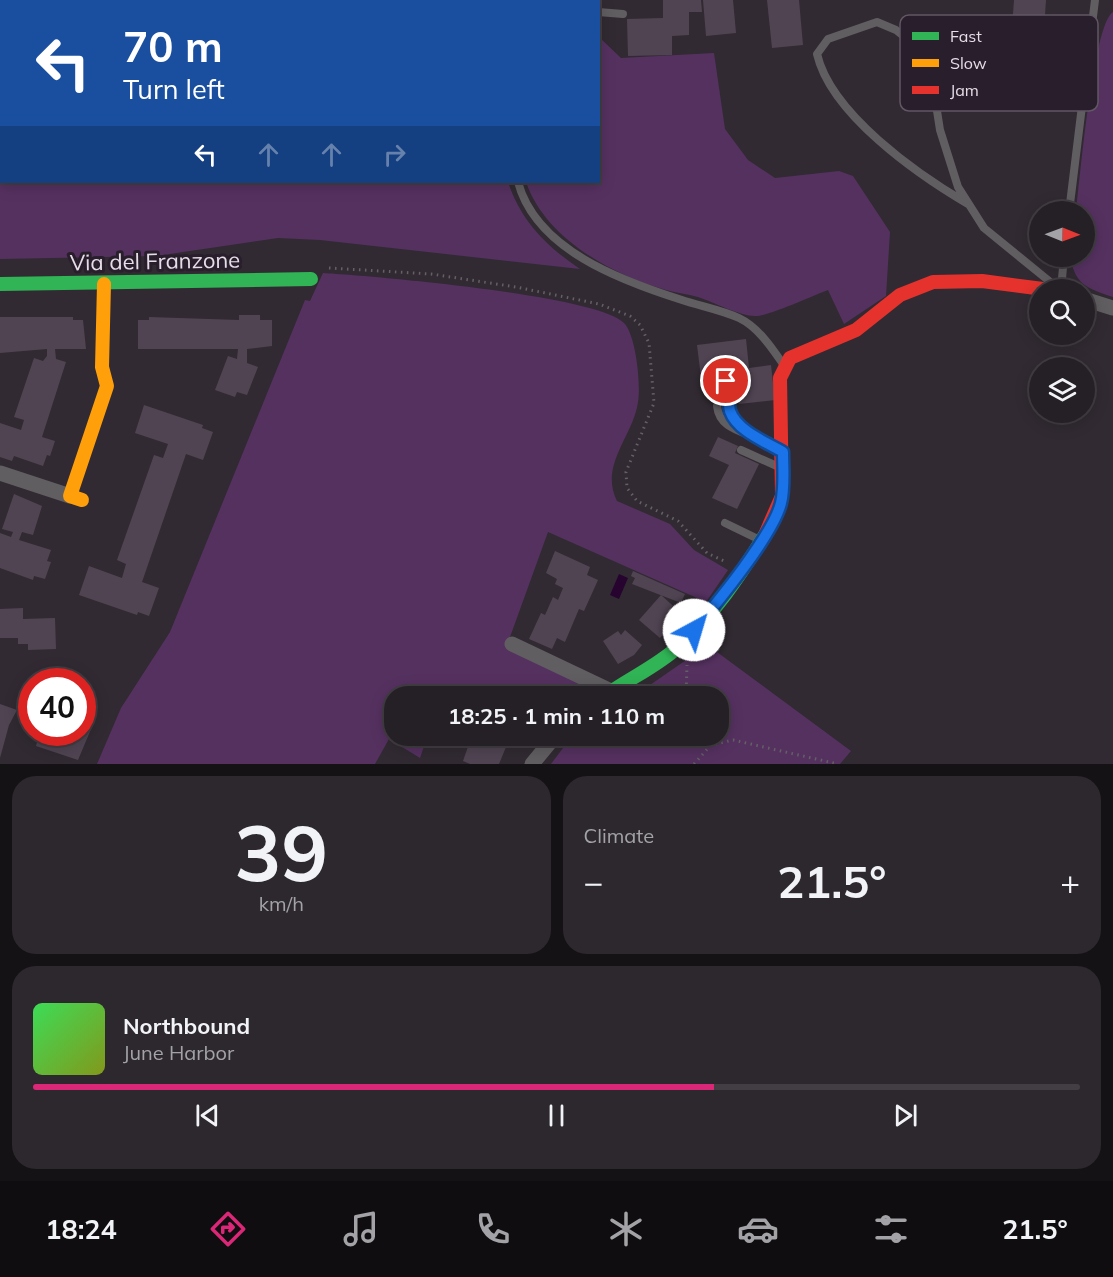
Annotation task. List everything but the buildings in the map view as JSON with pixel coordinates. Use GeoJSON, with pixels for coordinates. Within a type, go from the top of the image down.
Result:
{"type":"FeatureCollection","features":[{"type":"Feature","properties":{"kind":"street","name":"Via del Franzone"},"geometry":{"type":"LineString","coordinates":[[0,284],[310,279]]}},
{"type":"Feature","properties":{"kind":"street"},"geometry":{"type":"LineString","coordinates":[[618,686],[677,647],[702,620],[762,541],[781,505],[783,452],[780,378],[790,358],[856,330],[900,295],[933,282],[982,281],[1029,287]]}},
{"type":"Feature","properties":{"kind":"street"},"geometry":{"type":"LineString","coordinates":[[0,473],[76,498],[107,386],[102,367],[104,284]]}},
{"type":"Feature","properties":{"kind":"street"},"geometry":{"type":"LineString","coordinates":[[1095,302],[1113,308]]}},
{"type":"Feature","properties":{"kind":"street"},"geometry":{"type":"LineString","coordinates":[[512,644],[594,686]]}},
{"type":"Feature","properties":{"kind":"street"},"geometry":{"type":"LineString","coordinates":[[532,764],[547,746]]}},
{"type":"Feature","properties":{"kind":"lane"},"geometry":{"type":"LineString","coordinates":[[1093,15],[1095,0]]}},
{"type":"Feature","properties":{"kind":"lane"},"geometry":{"type":"LineString","coordinates":[[600,12],[623,14]]}},
{"type":"Feature","properties":{"kind":"lane"},"geometry":{"type":"LineString","coordinates":[[900,33],[877,22],[828,39],[817,54],[821,73],[841,100],[884,146],[927,180],[968,204]]}},
{"type":"Feature","properties":{"kind":"lane"},"geometry":{"type":"LineString","coordinates":[[937,111],[940,130],[958,187],[968,204],[984,228],[1047,279]]}},
{"type":"Feature","properties":{"kind":"lane"},"geometry":{"type":"LineString","coordinates":[[1070,201],[1081,111]]}},
{"type":"Feature","properties":{"kind":"lane"},"geometry":{"type":"LineString","coordinates":[[518,183],[523,200],[556,240],[616,278],[740,318],[770,344],[785,368]]}},
{"type":"Feature","properties":{"kind":"lane"},"geometry":{"type":"LineString","coordinates":[[726,381],[730,412],[748,432],[783,452]]}},
{"type":"Feature","properties":{"kind":"lane"},"geometry":{"type":"LineString","coordinates":[[717,406],[722,420],[732,428],[764,441]]}},
{"type":"Feature","properties":{"kind":"lane"},"geometry":{"type":"LineString","coordinates":[[741,450],[783,469]]}},
{"type":"Feature","properties":{"kind":"lane"},"geometry":{"type":"LineString","coordinates":[[725,523],[762,541]]}},
{"type":"Feature","properties":{"kind":"path"},"geometry":{"type":"LineString","coordinates":[[321,268],[431,274],[516,287],[599,304],[630,316],[640,325],[649,343],[655,396],[651,416],[626,472],[627,488],[637,501],[678,521],[707,553],[720,560]]}},
{"type":"Feature","properties":{"kind":"path"},"geometry":{"type":"LineString","coordinates":[[677,647],[687,664],[686,686]]}},
{"type":"Feature","properties":{"kind":"path"},"geometry":{"type":"LineString","coordinates":[[729,741],[740,740],[838,764]]}},
{"type":"Feature","properties":{"kind":"path"},"geometry":{"type":"LineString","coordinates":[[694,764],[711,746]]}},
{"type":"Feature","properties":{"kind":"shaded area"},"geometry":{"type":"Polygon","coordinates":[[[1113,12],[1113,297],[1095,290],[1095,279],[1078,279],[1073,267],[1095,267],[1095,201],[1077,201],[1088,111],[1098,111],[1099,44],[1106,23],[1113,12]]]}},
{"type":"Feature","properties":{"kind":"shaded area"},"geometry":{"type":"Polygon","coordinates":[[[600,38],[621,58],[714,53],[725,129],[748,160],[775,178],[839,171],[853,176],[890,232],[886,296],[844,324],[828,290],[770,313],[755,316],[734,311],[698,297],[645,283],[603,264],[564,237],[535,202],[526,183],[600,183],[600,38]]]}},
{"type":"Feature","properties":{"kind":"shaded area"},"geometry":{"type":"Polygon","coordinates":[[[0,183],[508,183],[520,209],[536,232],[580,269],[320,240],[278,238],[156,256],[0,259],[0,183]]]}},
{"type":"Feature","properties":{"kind":"shaded area"},"geometry":{"type":"Polygon","coordinates":[[[323,273],[433,283],[530,296],[605,313],[624,323],[632,338],[639,394],[635,415],[614,463],[613,488],[617,501],[670,524],[694,550],[728,570],[706,602],[548,532],[510,637],[586,686],[384,686],[385,746],[375,764],[97,764],[121,708],[170,632],[305,300],[310,301],[323,273]]]}},
{"type":"Feature","properties":{"kind":"shaded area"},"geometry":{"type":"Polygon","coordinates":[[[619,574],[628,578],[619,599],[610,595],[619,574]]]}},
{"type":"Feature","properties":{"kind":"shaded area"},"geometry":{"type":"Polygon","coordinates":[[[698,638],[851,751],[840,764],[551,764],[563,748],[560,746],[729,746],[729,686],[648,686],[689,658],[698,638]]]}},
{"type":"Feature","properties":{"kind":"shaded area"},"geometry":{"type":"Polygon","coordinates":[[[400,746],[424,746],[420,758],[400,746]]]}},
{"type":"Feature","properties":{"kind":"traffic: fast"},"geometry":{"type":"LineString","coordinates":[[0,284],[311,279]]}},
{"type":"Feature","properties":{"kind":"traffic: fast"},"geometry":{"type":"LineString","coordinates":[[620,686],[661,661],[691,635],[726,594],[765,535]]}},
{"type":"Feature","properties":{"kind":"traffic: slow"},"geometry":{"type":"LineString","coordinates":[[82,500],[70,496],[107,386],[102,367],[104,284]]}},
{"type":"Feature","properties":{"kind":"traffic: jam"},"geometry":{"type":"LineString","coordinates":[[765,535],[782,496],[780,378],[790,358],[856,330],[900,295],[933,282],[982,281],[1029,287]]}},
{"type":"Feature","properties":{"kind":"route"},"geometry":{"type":"LineString","coordinates":[[694,630],[766,535],[781,505],[783,452],[748,432],[736,420],[730,412],[726,381]]}}]}
